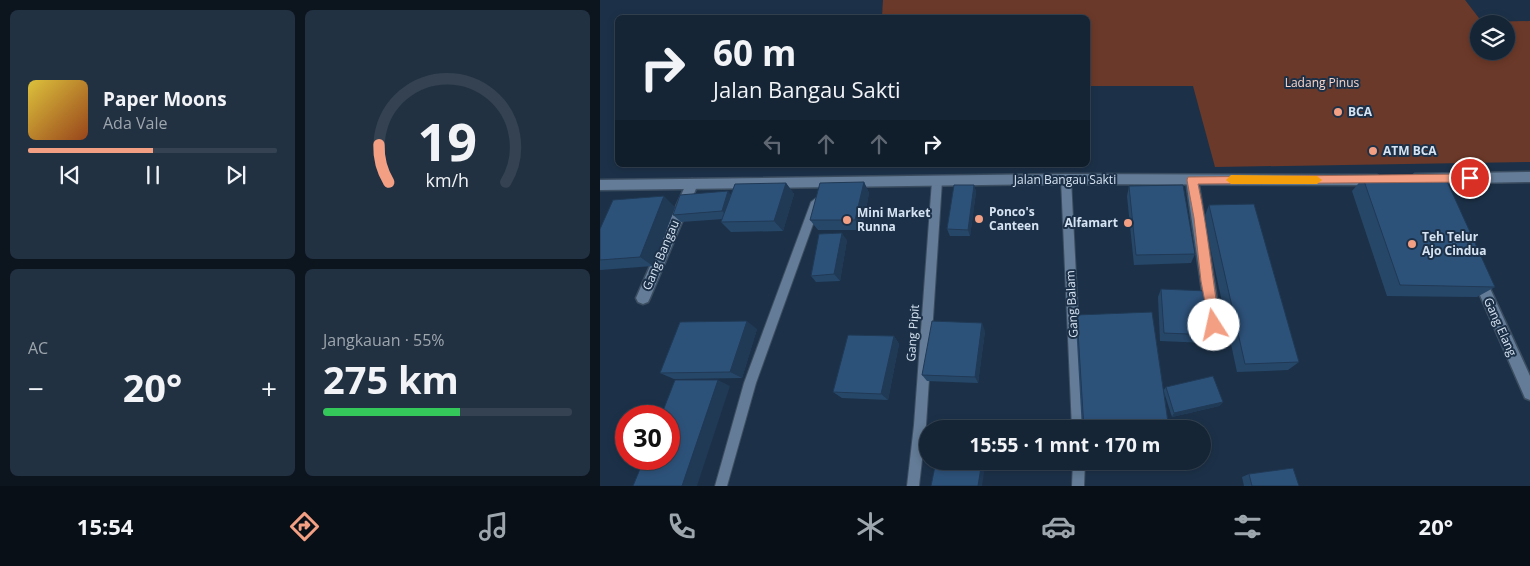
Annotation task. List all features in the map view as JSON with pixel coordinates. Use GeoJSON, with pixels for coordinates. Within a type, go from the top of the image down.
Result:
{"type":"FeatureCollection","features":[{"type":"Feature","properties":{"kind":"street","name":"Jalan Bangau Sakti"},"geometry":{"type":"LineString","coordinates":[[600,186],[1066,179],[1395,179],[1436,183],[1530,177]]}},
{"type":"Feature","properties":{"kind":"street"},"geometry":{"type":"LineString","coordinates":[[1192,180],[1200,218],[1206,281],[1214,325]]}},
{"type":"Feature","properties":{"kind":"street","name":"Gang Bangau"},"geometry":{"type":"LineString","coordinates":[[643,298],[692,184]]}},
{"type":"Feature","properties":{"kind":"street","name":"Gang Elang"},"geometry":{"type":"LineString","coordinates":[[1474,268],[1530,393]]}},
{"type":"Feature","properties":{"kind":"lane","name":"Gang Balam"},"geometry":{"type":"LineString","coordinates":[[1066,179],[1078,420]]}},
{"type":"Feature","properties":{"kind":"lane","name":"Gang Pipit"},"geometry":{"type":"LineString","coordinates":[[913,486],[920,425],[938,181]]}},
{"type":"Feature","properties":{"kind":"lane"},"geometry":{"type":"LineString","coordinates":[[721,486],[750,383],[823,182]]}},
{"type":"Feature","properties":{"kind":"lane"},"geometry":{"type":"LineString","coordinates":[[1078,486],[1079,470]]}},
{"type":"Feature","properties":{"kind":"green space","name":"Ladang Pinus"},"geometry":{"type":"Polygon","coordinates":[[[883,0],[1465,0],[1477,15],[1470,15],[1470,60],[1515,60],[1515,21],[1530,21],[1530,162],[1215,167],[1193,86],[1090,86],[1090,15],[882,15],[883,0]]]}},
{"type":"Feature","properties":{"kind":"building","name":"Teh Telur Ajo Cindua"},"geometry":{"type":"Polygon","coordinates":[[[1363,178],[1446,179],[1495,287],[1400,285],[1363,178]]]}},
{"type":"Feature","properties":{"kind":"building"},"geometry":{"type":"Polygon","coordinates":[[[864,182],[855,220],[810,220],[820,183],[864,182]]]}},
{"type":"Feature","properties":{"kind":"building"},"geometry":{"type":"Polygon","coordinates":[[[786,183],[774,221],[721,222],[735,184],[786,183]]]}},
{"type":"Feature","properties":{"kind":"building"},"geometry":{"type":"Polygon","coordinates":[[[954,185],[974,185],[968,230],[947,229],[954,185]]]}},
{"type":"Feature","properties":{"kind":"building"},"geometry":{"type":"Polygon","coordinates":[[[1183,185],[1195,254],[1136,255],[1129,186],[1183,185]]]}},
{"type":"Feature","properties":{"kind":"building"},"geometry":{"type":"Polygon","coordinates":[[[728,191],[722,211],[673,215],[680,195],[728,191]]]}},
{"type":"Feature","properties":{"kind":"building"},"geometry":{"type":"Polygon","coordinates":[[[664,196],[640,257],[600,260],[600,229],[613,200],[664,196]]]}},
{"type":"Feature","properties":{"kind":"building"},"geometry":{"type":"Polygon","coordinates":[[[1254,204],[1299,362],[1245,364],[1209,205],[1254,204]]]}},
{"type":"Feature","properties":{"kind":"building"},"geometry":{"type":"Polygon","coordinates":[[[842,233],[834,274],[811,276],[819,234],[842,233]]]}},
{"type":"Feature","properties":{"kind":"building"},"geometry":{"type":"Polygon","coordinates":[[[1161,289],[1207,291],[1212,335],[1164,333],[1161,289]]]}},
{"type":"Feature","properties":{"kind":"building"},"geometry":{"type":"Polygon","coordinates":[[[1152,312],[1168,420],[1083,420],[1077,315],[1152,312]]]}},
{"type":"Feature","properties":{"kind":"building"},"geometry":{"type":"Polygon","coordinates":[[[747,321],[730,372],[660,373],[680,322],[747,321]]]}},
{"type":"Feature","properties":{"kind":"building"},"geometry":{"type":"Polygon","coordinates":[[[932,321],[982,323],[975,377],[922,375],[932,321]]]}},
{"type":"Feature","properties":{"kind":"building"},"geometry":{"type":"Polygon","coordinates":[[[848,335],[894,336],[881,394],[833,392],[848,335]]]}},
{"type":"Feature","properties":{"kind":"building"},"geometry":{"type":"Polygon","coordinates":[[[1213,376],[1223,402],[1174,413],[1166,387],[1213,376]]]}},
{"type":"Feature","properties":{"kind":"building"},"geometry":{"type":"Polygon","coordinates":[[[675,380],[718,380],[682,486],[633,486],[640,470],[680,470],[680,405],[665,405],[675,380]]]}},
{"type":"Feature","properties":{"kind":"building"},"geometry":{"type":"Polygon","coordinates":[[[1293,468],[1299,486],[1252,486],[1249,474],[1293,468]]]}},
{"type":"Feature","properties":{"kind":"building"},"geometry":{"type":"Polygon","coordinates":[[[934,470],[981,470],[978,486],[931,486],[934,470]]]}},
{"type":"Feature","properties":{"kind":"slow traffic"},"geometry":{"type":"LineString","coordinates":[[1231,180],[1317,180]]}},
{"type":"Feature","properties":{"kind":"place","name":"BCA"},"geometry":{"type":"Point","coordinates":[1338,112]}},
{"type":"Feature","properties":{"kind":"place","name":"ATM BCA"},"geometry":{"type":"Point","coordinates":[1373,151]}},
{"type":"Feature","properties":{"kind":"place","name":"Ponco's Canteen"},"geometry":{"type":"Point","coordinates":[979,219]}},
{"type":"Feature","properties":{"kind":"place","name":"Mini Market Runna"},"geometry":{"type":"Point","coordinates":[847,220]}},
{"type":"Feature","properties":{"kind":"place","name":"Alfamart"},"geometry":{"type":"Point","coordinates":[1128,223]}},
{"type":"Feature","properties":{"kind":"place","name":"Teh Telur Ajo Cindua"},"geometry":{"type":"Point","coordinates":[1412,244]}},
{"type":"Feature","properties":{"kind":"route"},"geometry":{"type":"LineString","coordinates":[[1214,325],[1206,281],[1200,218],[1192,180],[1470,178]]}}]}
